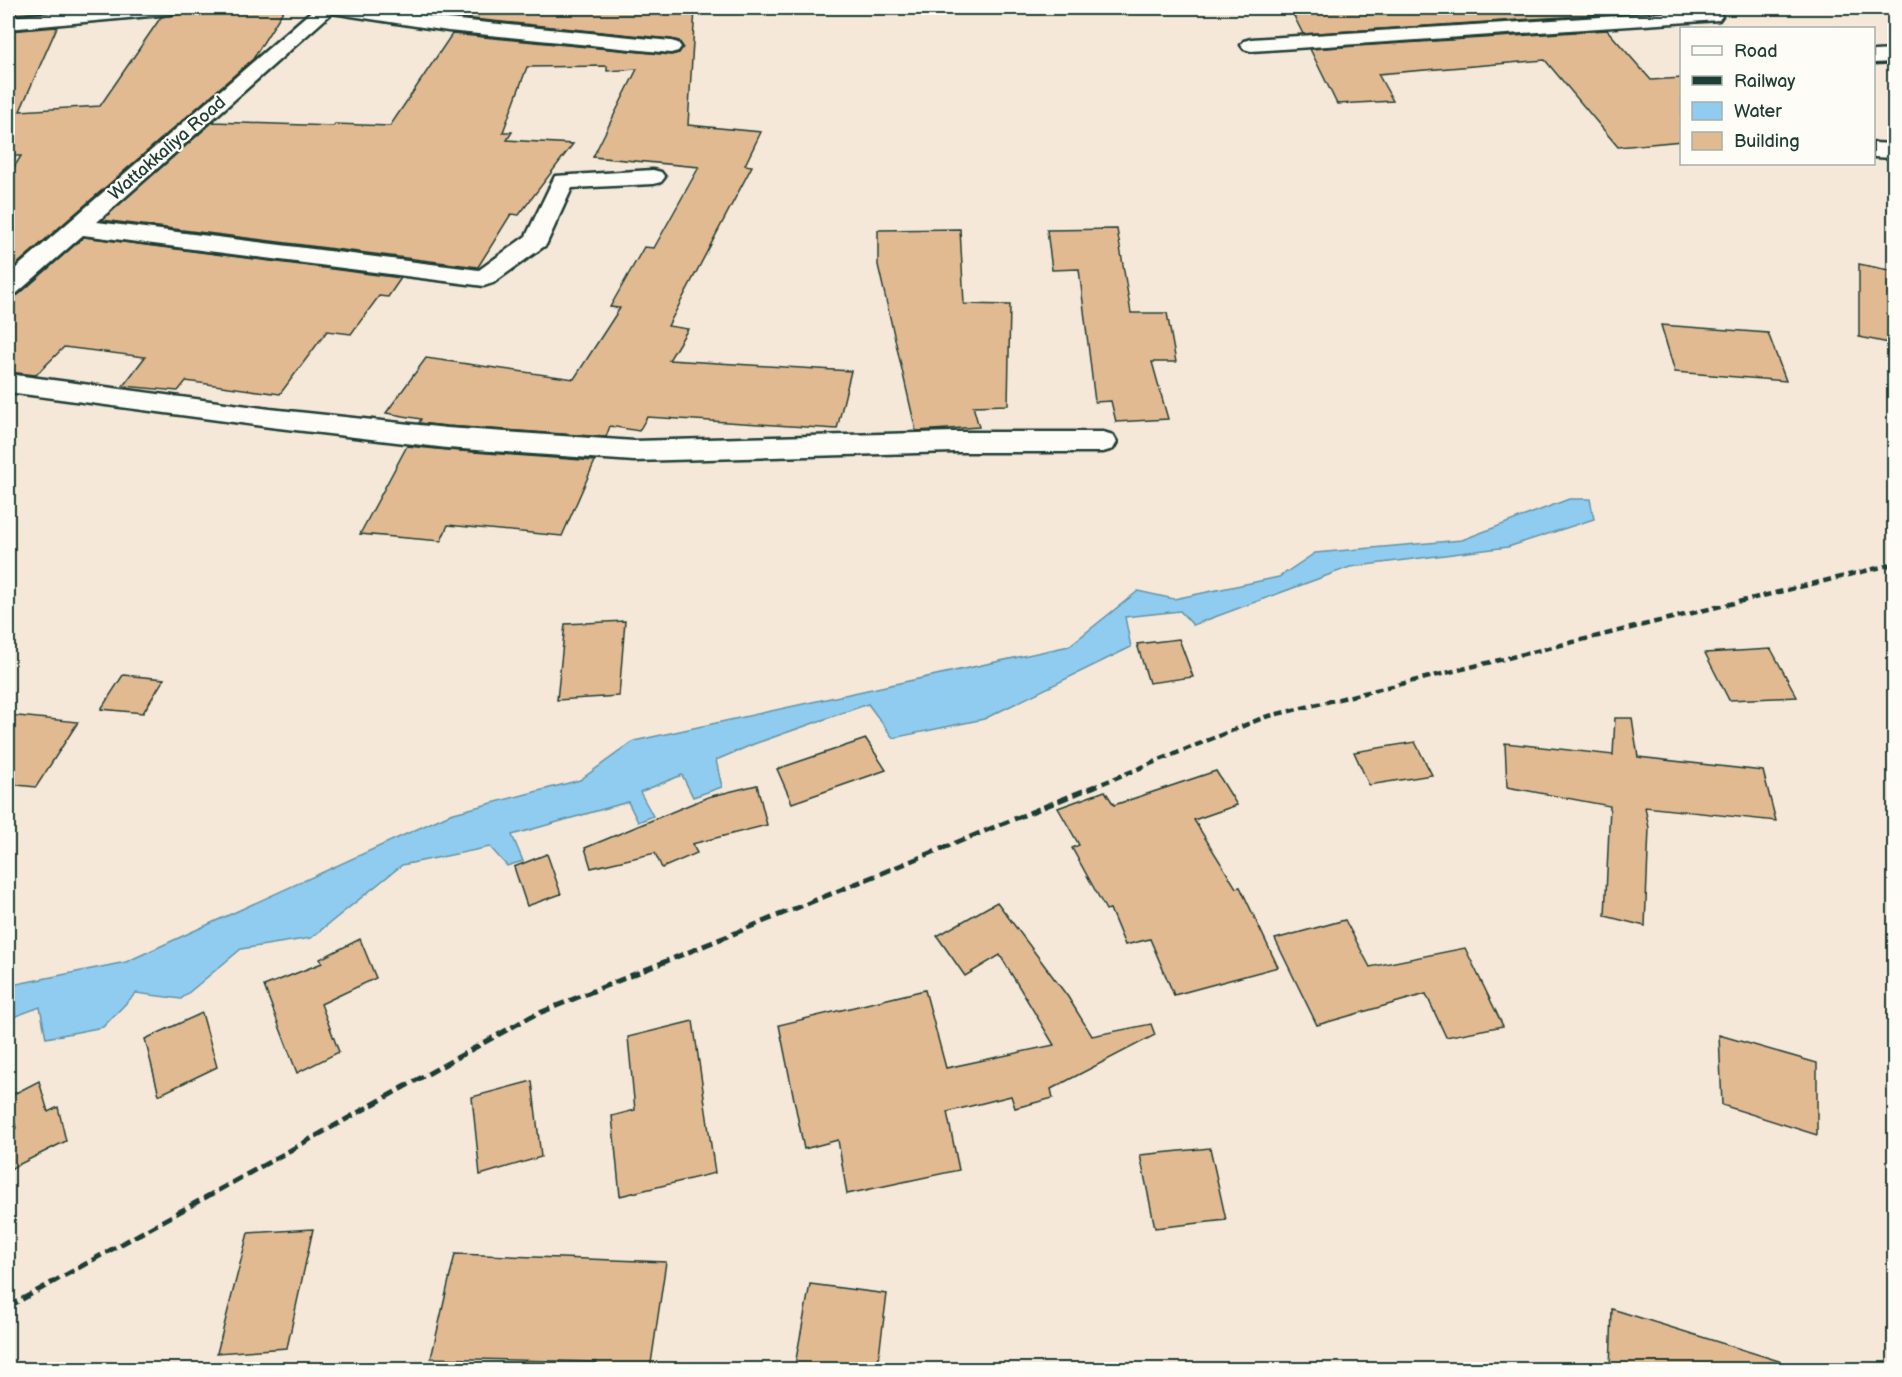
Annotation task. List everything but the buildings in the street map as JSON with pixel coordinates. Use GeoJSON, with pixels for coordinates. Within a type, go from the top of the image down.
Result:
{"type":"FeatureCollection","features":[{"type":"Feature","properties":{"kind":"street"},"geometry":{"type":"LineString","coordinates":[[8,23],[172,8]]}},
{"type":"Feature","properties":{"kind":"street","name":"Wattakkaliya Road"},"geometry":{"type":"LineString","coordinates":[[8,288],[326,8]]}},
{"type":"Feature","properties":{"kind":"street"},"geometry":{"type":"LineString","coordinates":[[337,8],[448,25],[671,47]]}},
{"type":"Feature","properties":{"kind":"street"},"geometry":{"type":"LineString","coordinates":[[1251,45],[1713,17]]}},
{"type":"Feature","properties":{"kind":"street"},"geometry":{"type":"LineString","coordinates":[[1875,57],[1894,56]]}},
{"type":"Feature","properties":{"kind":"street"},"geometry":{"type":"LineString","coordinates":[[1875,150],[1894,151]]}},
{"type":"Feature","properties":{"kind":"street"},"geometry":{"type":"LineString","coordinates":[[78,227],[484,278],[537,240],[563,181],[654,177]]}},
{"type":"Feature","properties":{"kind":"street"},"geometry":{"type":"LineString","coordinates":[[8,383],[270,418],[447,438],[634,451],[954,442],[1103,442]]}},
{"type":"Feature","properties":{"kind":"water"},"geometry":{"type":"Polygon","coordinates":[[[1569,499],[1590,499],[1594,519],[1508,547],[1350,567],[1193,625],[1180,611],[1125,617],[1131,647],[984,719],[893,738],[868,704],[754,744],[716,760],[722,787],[693,797],[682,775],[640,792],[653,816],[638,822],[628,802],[512,835],[523,861],[507,866],[490,847],[402,865],[311,938],[241,949],[181,999],[136,993],[103,1027],[46,1038],[40,1007],[8,1019],[8,989],[17,984],[126,962],[450,814],[580,780],[634,741],[1069,646],[1138,591],[1174,599],[1279,577],[1315,553],[1462,540],[1569,499]]]}},
{"type":"Feature","properties":{"kind":"railway"},"geometry":{"type":"LineString","coordinates":[[1091,788],[1265,717],[1894,564]]}},
{"type":"Feature","properties":{"kind":"railway"},"geometry":{"type":"LineString","coordinates":[[8,1307],[532,1016],[1095,786]]}}]}
